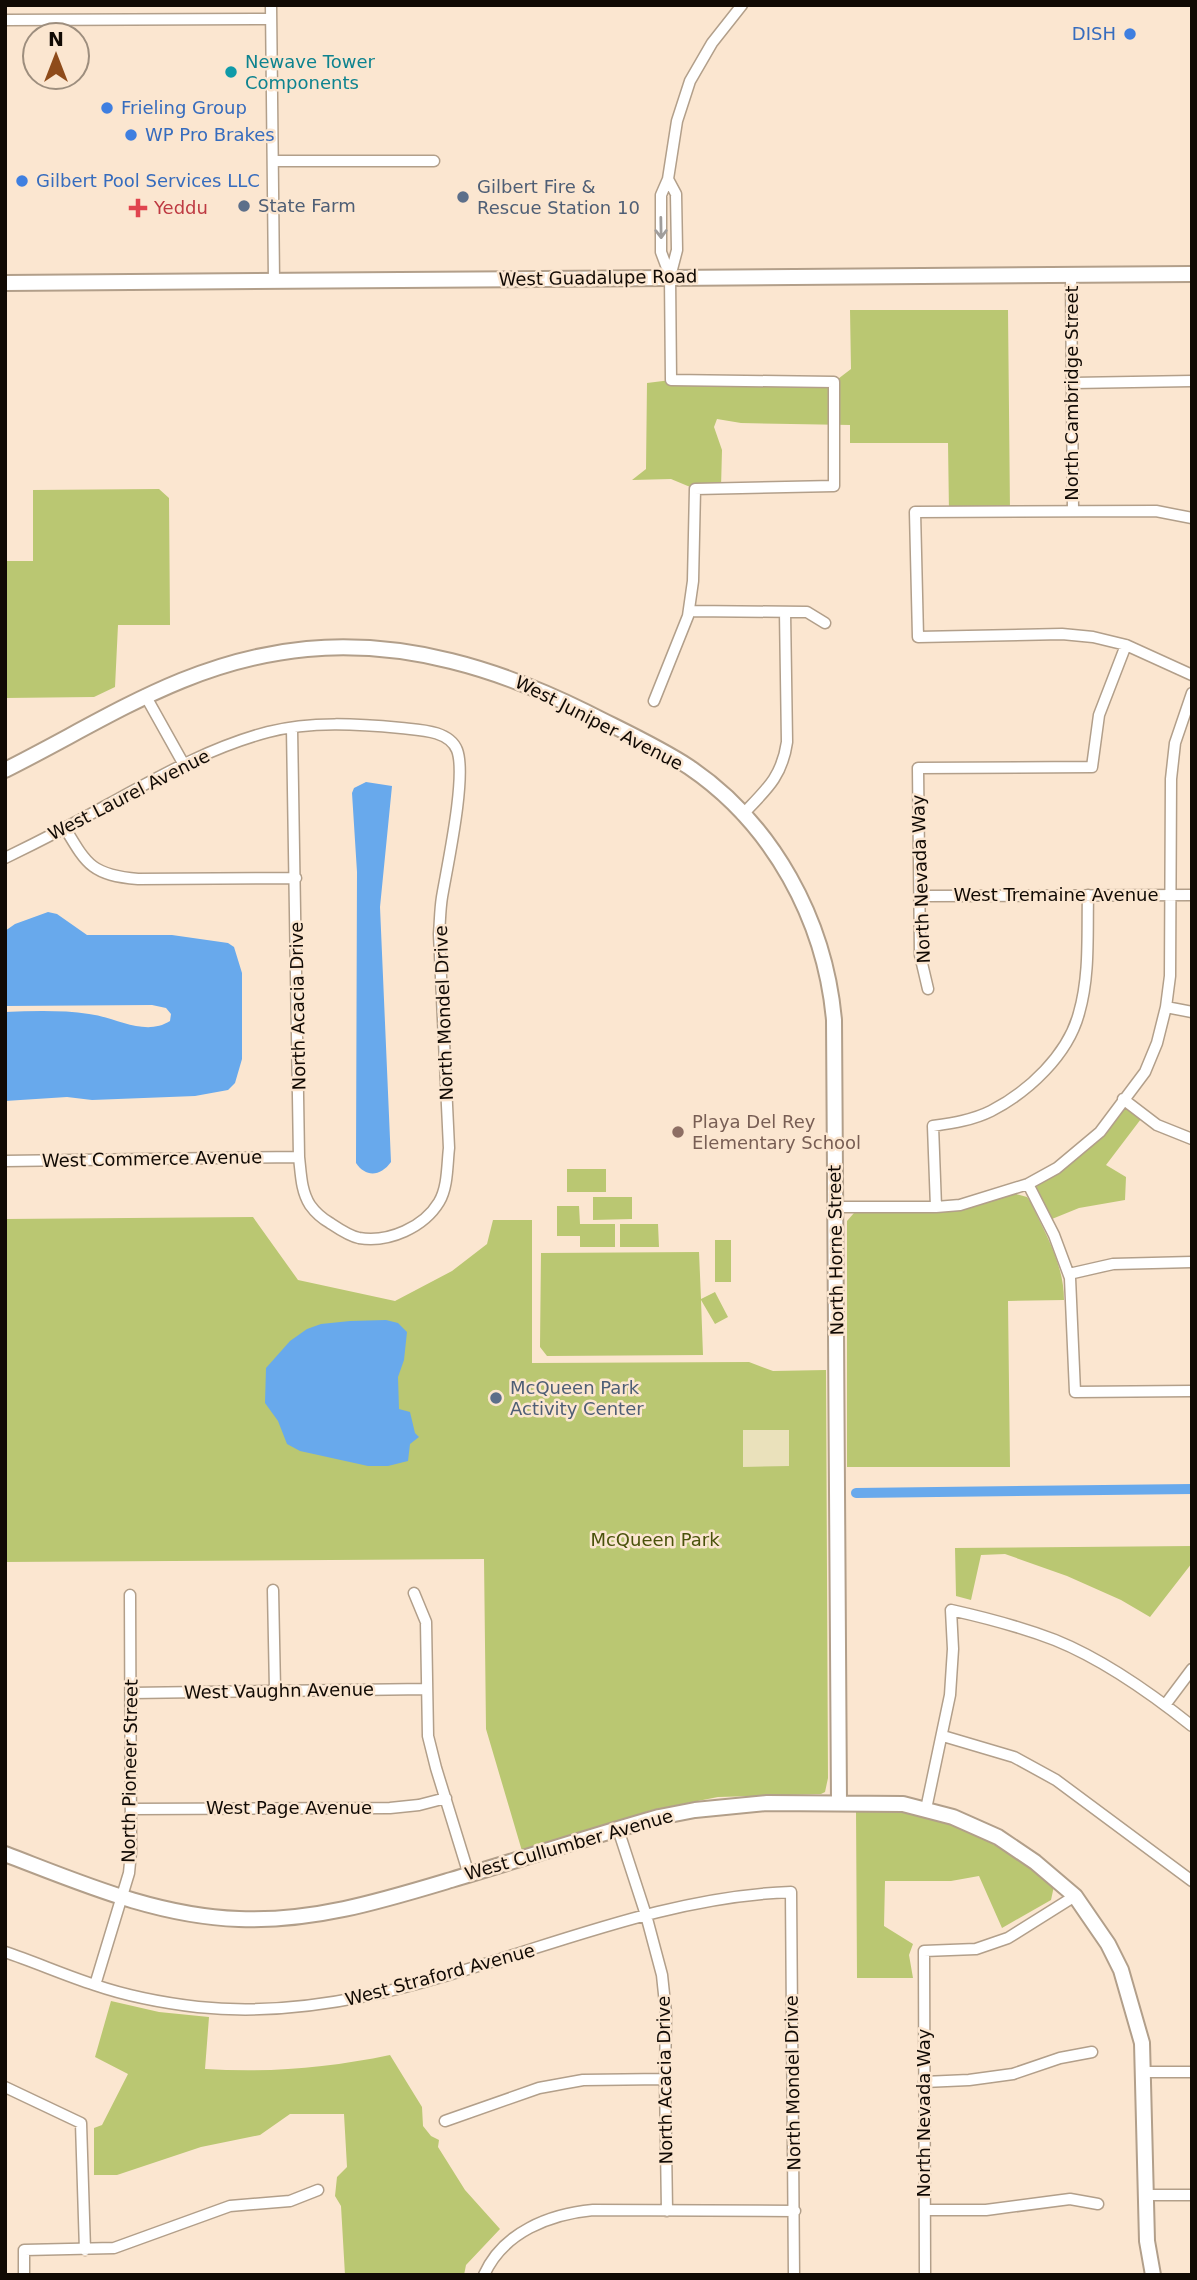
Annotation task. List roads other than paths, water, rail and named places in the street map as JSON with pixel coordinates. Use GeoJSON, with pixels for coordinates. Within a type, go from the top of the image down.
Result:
{"type":"FeatureCollection","features":[{"type":"Feature","properties":{"kind":"street"},"geometry":{"type":"LineString","coordinates":[[271,5],[274,281]]}},
{"type":"Feature","properties":{"kind":"street"},"geometry":{"type":"LineString","coordinates":[[670,277],[661,252],[661,195],[668,179],[672,141],[682,102],[690,81],[712,43],[742,5]]}},
{"type":"Feature","properties":{"kind":"street"},"geometry":{"type":"LineString","coordinates":[[5,20],[271,19]]}},
{"type":"Feature","properties":{"kind":"street"},"geometry":{"type":"LineString","coordinates":[[273,161],[434,161]]}},
{"type":"Feature","properties":{"kind":"street"},"geometry":{"type":"LineString","coordinates":[[654,701],[681,638],[689,611],[693,581],[695,489],[834,486],[834,382],[671,380],[670,277],[677,250],[676,194],[668,179]]}},
{"type":"Feature","properties":{"kind":"street","name":"West Guadalupe Road"},"geometry":{"type":"LineString","coordinates":[[5,283],[1192,274]]}},
{"type":"Feature","properties":{"kind":"street","name":"North Cambridge Street"},"geometry":{"type":"LineString","coordinates":[[1071,275],[1073,511]]}},
{"type":"Feature","properties":{"kind":"street"},"geometry":{"type":"LineString","coordinates":[[1073,383],[1192,381]]}},
{"type":"Feature","properties":{"kind":"street"},"geometry":{"type":"LineString","coordinates":[[1192,518],[1156,511],[915,512],[918,637],[1062,634],[1093,637],[1126,645],[1192,675]]}},
{"type":"Feature","properties":{"kind":"street"},"geometry":{"type":"LineString","coordinates":[[689,611],[807,612],[825,622]]}},
{"type":"Feature","properties":{"kind":"street"},"geometry":{"type":"LineString","coordinates":[[742,815],[775,781],[784,762],[787,741],[786,612]]}},
{"type":"Feature","properties":{"kind":"street","name":"North Nevada Way"},"geometry":{"type":"LineString","coordinates":[[929,989],[920,955],[918,768],[1092,767],[1099,715],[1126,645]]}},
{"type":"Feature","properties":{"kind":"street","name":"West Juniper Avenue"},"geometry":{"type":"LineString","coordinates":[[5,770],[145,695],[215,667],[306,649],[383,650],[445,659],[516,680],[642,740],[689,767],[742,815]]}},
{"type":"Feature","properties":{"kind":"street"},"geometry":{"type":"LineString","coordinates":[[835,1207],[960,1205],[1028,1184],[1057,1168],[1100,1132],[1145,1072],[1157,1043],[1170,976],[1171,779],[1175,743],[1192,694]]}},
{"type":"Feature","properties":{"kind":"street"},"geometry":{"type":"LineString","coordinates":[[145,695],[183,763]]}},
{"type":"Feature","properties":{"kind":"street","name":"West Laurel Avenue"},"geometry":{"type":"LineString","coordinates":[[5,858],[183,763],[268,732],[292,727],[372,725],[429,731],[450,739],[457,749]]}},
{"type":"Feature","properties":{"kind":"street","name":"North Acacia Drive"},"geometry":{"type":"LineString","coordinates":[[292,727],[299,1157],[302,1185],[311,1206],[341,1231],[359,1238],[377,1238]]}},
{"type":"Feature","properties":{"kind":"street","name":"North Mondel Drive"},"geometry":{"type":"LineString","coordinates":[[377,1238],[395,1236],[415,1226],[430,1214],[440,1200],[446,1178],[449,1148],[439,934],[461,768],[457,749]]}},
{"type":"Feature","properties":{"kind":"street","name":"North Horne Street"},"geometry":{"type":"LineString","coordinates":[[742,815],[777,855],[805,904],[827,973],[834,1020],[839,1802]]}},
{"type":"Feature","properties":{"kind":"street"},"geometry":{"type":"LineString","coordinates":[[65,828],[82,856],[96,870],[112,877],[296,878]]}},
{"type":"Feature","properties":{"kind":"street"},"geometry":{"type":"LineString","coordinates":[[936,1207],[933,1126],[960,1122],[990,1111],[1019,1093],[1048,1067],[1066,1043],[1079,1016],[1086,982],[1088,895]]}},
{"type":"Feature","properties":{"kind":"street","name":"West Tremaine Avenue"},"geometry":{"type":"LineString","coordinates":[[920,896],[1192,895]]}},
{"type":"Feature","properties":{"kind":"street"},"geometry":{"type":"LineString","coordinates":[[1166,1007],[1192,1012]]}},
{"type":"Feature","properties":{"kind":"street"},"geometry":{"type":"LineString","coordinates":[[1123,1099],[1157,1125],[1192,1139]]}},
{"type":"Feature","properties":{"kind":"street","name":"West Commerce Avenue"},"geometry":{"type":"LineString","coordinates":[[5,1161],[299,1157]]}},
{"type":"Feature","properties":{"kind":"street"},"geometry":{"type":"LineString","coordinates":[[1028,1184],[1054,1234],[1069,1274],[1073,1304],[1075,1392],[1192,1391]]}},
{"type":"Feature","properties":{"kind":"street"},"geometry":{"type":"LineString","coordinates":[[1069,1274],[1113,1264],[1192,1262]]}},
{"type":"Feature","properties":{"kind":"street"},"geometry":{"type":"LineString","coordinates":[[273,1590],[275,1690]]}},
{"type":"Feature","properties":{"kind":"street"},"geometry":{"type":"LineString","coordinates":[[414,1594],[426,1622],[428,1736],[469,1875]]}},
{"type":"Feature","properties":{"kind":"street","name":"North Pioneer Street"},"geometry":{"type":"LineString","coordinates":[[96,1985],[129,1873],[131,1852],[130,1595]]}},
{"type":"Feature","properties":{"kind":"street"},"geometry":{"type":"LineString","coordinates":[[926,1809],[950,1695],[953,1648],[951,1610],[999,1621],[1057,1641],[1124,1677],[1192,1726]]}},
{"type":"Feature","properties":{"kind":"street"},"geometry":{"type":"LineString","coordinates":[[1165,1705],[1192,1669]]}},
{"type":"Feature","properties":{"kind":"street","name":"West Vaughn Avenue"},"geometry":{"type":"LineString","coordinates":[[131,1693],[427,1689]]}},
{"type":"Feature","properties":{"kind":"street"},"geometry":{"type":"LineString","coordinates":[[943,1736],[1014,1757],[1056,1780],[1192,1881]]}},
{"type":"Feature","properties":{"kind":"street","name":"West Page Avenue"},"geometry":{"type":"LineString","coordinates":[[131,1809],[390,1808],[419,1805],[446,1798]]}},
{"type":"Feature","properties":{"kind":"street","name":"West Cullumber Avenue"},"geometry":{"type":"LineString","coordinates":[[5,1854],[150,1907],[239,1919],[289,1917],[349,1910],[659,1817],[767,1803],[903,1804],[953,1817],[998,1837],[1035,1862],[1075,1896],[1108,1944],[1121,1970],[1142,2043],[1145,2072]]}},
{"type":"Feature","properties":{"kind":"street","name":"North Acacia Drive"},"geometry":{"type":"LineString","coordinates":[[618,1829],[662,1975],[666,2013],[667,2211]]}},
{"type":"Feature","properties":{"kind":"street","name":"North Mondel Drive"},"geometry":{"type":"LineString","coordinates":[[791,1892],[794,2275]]}},
{"type":"Feature","properties":{"kind":"street","name":"West Straford Avenue"},"geometry":{"type":"LineString","coordinates":[[5,1952],[96,1985],[138,1996],[199,2007],[309,2007],[427,1982],[646,1915],[723,1897],[791,1892]]}},
{"type":"Feature","properties":{"kind":"street","name":"North Nevada Way"},"geometry":{"type":"LineString","coordinates":[[925,2275],[924,1951],[976,1949],[1008,1938],[1075,1896]]}},
{"type":"Feature","properties":{"kind":"street"},"geometry":{"type":"LineString","coordinates":[[924,2082],[1013,2074],[1060,2058],[1091,2052]]}},
{"type":"Feature","properties":{"kind":"street"},"geometry":{"type":"LineString","coordinates":[[1153,2275],[1147,2241],[1145,2072],[1192,2072]]}},
{"type":"Feature","properties":{"kind":"street"},"geometry":{"type":"LineString","coordinates":[[445,2120],[550,2086],[583,2080],[665,2079]]}},
{"type":"Feature","properties":{"kind":"street"},"geometry":{"type":"LineString","coordinates":[[5,2087],[81,2123],[85,2250]]}},
{"type":"Feature","properties":{"kind":"street"},"geometry":{"type":"LineString","coordinates":[[24,2275],[24,2250],[114,2248],[230,2206],[290,2201],[318,2190]]}},
{"type":"Feature","properties":{"kind":"street"},"geometry":{"type":"LineString","coordinates":[[1146,2195],[1192,2195]]}},
{"type":"Feature","properties":{"kind":"street"},"geometry":{"type":"LineString","coordinates":[[925,2210],[986,2210],[1070,2199],[1098,2204]]}},
{"type":"Feature","properties":{"kind":"street"},"geometry":{"type":"LineString","coordinates":[[484,2275],[500,2252],[517,2235],[541,2220],[568,2212],[795,2211]]}},
{"type":"Feature","properties":{"kind":"water"},"geometry":{"type":"Polygon","coordinates":[[[366,782],[392,786],[380,907],[391,1162],[383,1170],[374,1173],[364,1171],[356,1163],[357,872],[352,793],[354,788],[366,782]]]}},
{"type":"Feature","properties":{"kind":"water"},"geometry":{"type":"Polygon","coordinates":[[[48,912],[57,914],[87,935],[172,935],[228,943],[234,947],[242,973],[242,1059],[235,1083],[228,1090],[195,1096],[92,1100],[67,1097],[5,1101],[5,1012],[79,1013],[140,1027],[170,1021],[171,1014],[166,1008],[152,1005],[5,1006],[5,931],[15,924],[48,912]]]}},
{"type":"Feature","properties":{"kind":"water"},"geometry":{"type":"Polygon","coordinates":[[[386,1320],[398,1323],[407,1332],[404,1360],[398,1377],[399,1409],[410,1412],[415,1433],[419,1437],[410,1444],[408,1461],[388,1466],[368,1466],[300,1451],[287,1444],[278,1421],[265,1403],[266,1368],[290,1341],[307,1329],[321,1324],[386,1320]]]}},
{"type":"Feature","properties":{"kind":"waterway"},"geometry":{"type":"LineString","coordinates":[[856,1493],[1192,1489]]}},
{"type":"Feature","properties":{"kind":"place","name":"DISH"},"geometry":{"type":"Point","coordinates":[1130,34]}},
{"type":"Feature","properties":{"kind":"place","name":"Newave Tower Components"},"geometry":{"type":"Point","coordinates":[231,72]}},
{"type":"Feature","properties":{"kind":"place","name":"Frieling Group"},"geometry":{"type":"Point","coordinates":[107,108]}},
{"type":"Feature","properties":{"kind":"place","name":"WP Pro Brakes"},"geometry":{"type":"Point","coordinates":[131,135]}},
{"type":"Feature","properties":{"kind":"place","name":"Gilbert Pool Services LLC"},"geometry":{"type":"Point","coordinates":[22,181]}},
{"type":"Feature","properties":{"kind":"place","name":"Gilbert Fire & Rescue Station 10"},"geometry":{"type":"Point","coordinates":[463,197]}},
{"type":"Feature","properties":{"kind":"place","name":"State Farm"},"geometry":{"type":"Point","coordinates":[244,206]}},
{"type":"Feature","properties":{"kind":"place","name":"Yeddu"},"geometry":{"type":"Point","coordinates":[138,208]}},
{"type":"Feature","properties":{"kind":"place","name":"Playa Del Rey Elementary School"},"geometry":{"type":"Point","coordinates":[678,1132]}},
{"type":"Feature","properties":{"kind":"place","name":"McQueen Park Activity Center"},"geometry":{"type":"Point","coordinates":[496,1398]}},
{"type":"Feature","properties":{"kind":"park label","name":"McQueen Park"},"geometry":{"type":"Point","coordinates":[655,1540]}}]}
